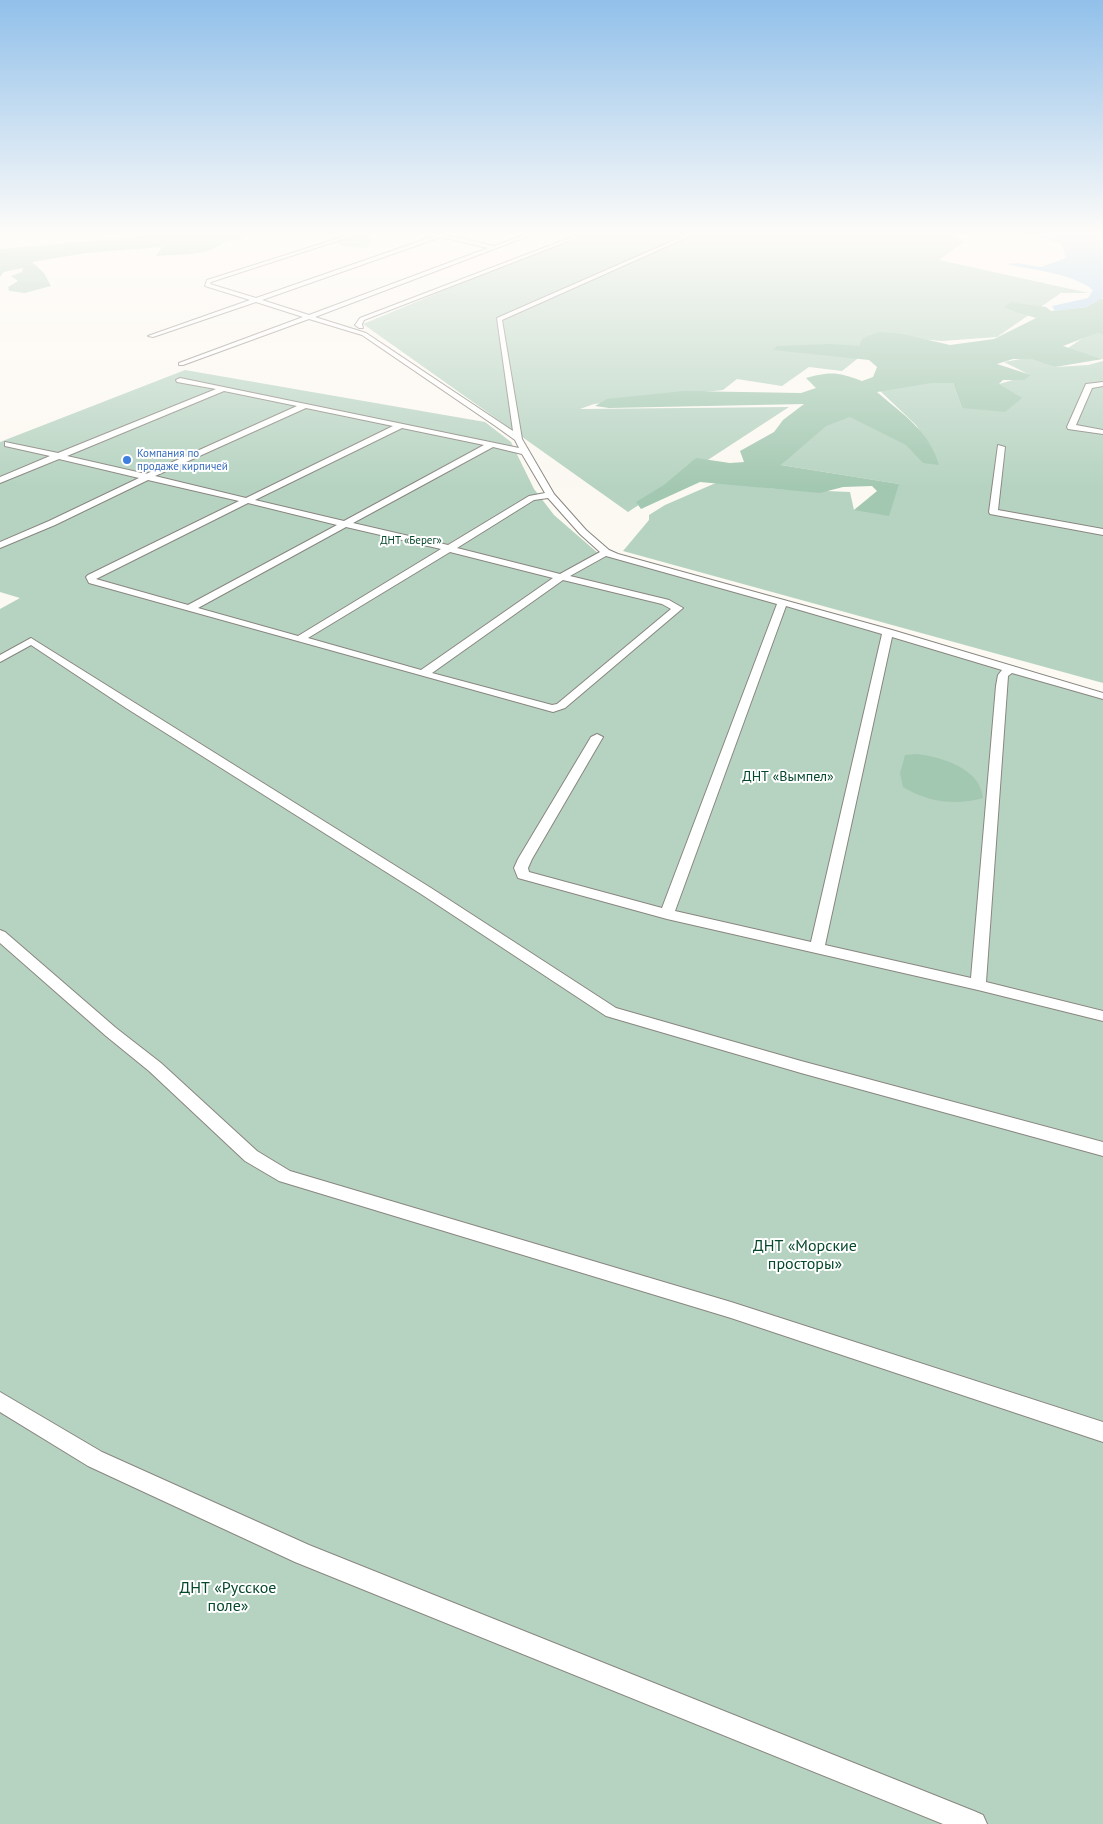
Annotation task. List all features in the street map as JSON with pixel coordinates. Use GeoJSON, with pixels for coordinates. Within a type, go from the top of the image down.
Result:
{"type":"FeatureCollection","features":[{"type":"Feature","properties":{"kind":"street"},"geometry":{"type":"LineString","coordinates":[[151,336],[206,317]]}},
{"type":"Feature","properties":{"kind":"street"},"geometry":{"type":"LineString","coordinates":[[181,364],[305,317]]}},
{"type":"Feature","properties":{"kind":"street"},"geometry":{"type":"LineString","coordinates":[[311,317],[364,334],[518,439],[550,495],[583,532],[606,552],[888,632],[1103,696]]}},
{"type":"Feature","properties":{"kind":"street"},"geometry":{"type":"LineString","coordinates":[[361,327],[358,325],[364,317]]}},
{"type":"Feature","properties":{"kind":"street"},"geometry":{"type":"LineString","coordinates":[[503,317],[499,319],[518,439]]}},
{"type":"Feature","properties":{"kind":"street"},"geometry":{"type":"LineString","coordinates":[[180,380],[526,452]]}},
{"type":"Feature","properties":{"kind":"street"},"geometry":{"type":"LineString","coordinates":[[1103,384],[1090,386],[1071,427],[1103,432]]}},
{"type":"Feature","properties":{"kind":"street"},"geometry":{"type":"LineString","coordinates":[[0,480],[224,389]]}},
{"type":"Feature","properties":{"kind":"street"},"geometry":{"type":"LineString","coordinates":[[0,545],[52,523],[144,478],[306,405]]}},
{"type":"Feature","properties":{"kind":"street"},"geometry":{"type":"LineString","coordinates":[[8,444],[144,478],[246,500],[451,549],[665,602],[678,608],[561,706],[553,709],[92,581],[90,577],[246,500],[401,425]]}},
{"type":"Feature","properties":{"kind":"street"},"geometry":{"type":"LineString","coordinates":[[188,608],[493,444]]}},
{"type":"Feature","properties":{"kind":"street"},"geometry":{"type":"LineString","coordinates":[[1001,447],[993,512],[1103,532]]}},
{"type":"Feature","properties":{"kind":"street"},"geometry":{"type":"LineString","coordinates":[[300,639],[451,549],[532,498],[550,495]]}},
{"type":"Feature","properties":{"kind":"street"},"geometry":{"type":"LineString","coordinates":[[423,674],[561,577],[606,552]]}},
{"type":"Feature","properties":{"kind":"street"},"geometry":{"type":"LineString","coordinates":[[667,914],[783,602]]}},
{"type":"Feature","properties":{"kind":"street"},"geometry":{"type":"LineString","coordinates":[[817,949],[888,632]]}},
{"type":"Feature","properties":{"kind":"street"},"geometry":{"type":"LineString","coordinates":[[0,659],[30,641],[130,706],[426,891],[611,1012],[801,1067],[1103,1149]]}},
{"type":"Feature","properties":{"kind":"street"},"geometry":{"type":"LineString","coordinates":[[978,985],[1001,686],[1003,675],[1010,668]]}},
{"type":"Feature","properties":{"kind":"street"},"geometry":{"type":"LineString","coordinates":[[597,737],[525,859],[521,868],[523,875],[667,914],[978,985],[1103,1016]]}},
{"type":"Feature","properties":{"kind":"street"},"geometry":{"type":"LineString","coordinates":[[0,935],[111,1032],[156,1067],[251,1156],[284,1176],[722,1307],[1103,1432]]}},
{"type":"Feature","properties":{"kind":"street"},"geometry":{"type":"LineString","coordinates":[[0,1400],[95,1459],[303,1554],[974,1824]]}},
{"type":"Feature","properties":{"kind":"green space"},"geometry":{"type":"Polygon","coordinates":[[[380,317],[1026,317],[997,337],[942,341],[886,336],[842,371],[809,367],[782,386],[737,379],[723,390],[594,404],[580,409],[789,407],[628,512],[363,324],[380,317]]]}},
{"type":"Feature","properties":{"kind":"green space"},"geometry":{"type":"Polygon","coordinates":[[[1033,317],[1103,317],[1103,334],[1097,333],[1063,346],[1103,359],[1055,367],[1032,359],[1013,359],[997,364],[1031,375],[1024,380],[1003,380],[999,384],[1022,398],[1005,412],[962,408],[953,383],[931,383],[877,392],[922,432],[929,442],[939,465],[923,463],[906,445],[850,417],[826,426],[781,465],[899,484],[889,516],[854,510],[877,491],[872,486],[843,487],[820,493],[700,482],[641,509],[636,502],[664,485],[696,458],[730,463],[744,462],[740,451],[774,432],[783,420],[804,404],[609,408],[595,406],[607,399],[684,391],[801,393],[816,388],[806,378],[822,374],[841,374],[862,381],[873,377],[877,367],[869,360],[773,350],[777,346],[830,344],[859,346],[863,338],[879,332],[903,334],[950,345],[994,339],[1036,318],[1033,317]]]}},
{"type":"Feature","properties":{"kind":"green space"},"geometry":{"type":"Polygon","coordinates":[[[1095,330],[1103,331],[1103,359],[1068,348],[1095,330]]]}},
{"type":"Feature","properties":{"kind":"green space"},"geometry":{"type":"Polygon","coordinates":[[[1032,357],[1055,367],[1088,365],[1103,361],[1103,683],[623,551],[649,520],[649,515],[665,505],[718,482],[777,489],[850,492],[854,510],[899,484],[781,465],[817,428],[849,413],[934,452],[916,425],[878,389],[938,380],[953,383],[962,408],[999,384],[1030,375],[1004,362],[1032,357]]]}},
{"type":"Feature","properties":{"kind":"green space"},"geometry":{"type":"Polygon","coordinates":[[[185,370],[485,422],[511,442],[534,489],[554,515],[599,554],[773,602],[1103,698],[1103,1824],[0,1824],[0,609],[20,598],[0,592],[0,442],[185,370]]]}},
{"type":"Feature","properties":{"kind":"green space"},"geometry":{"type":"Polygon","coordinates":[[[917,754],[938,758],[959,766],[968,772],[981,788],[983,798],[962,802],[942,801],[922,796],[903,787],[900,773],[905,755],[917,754]]]}},
{"type":"Feature","properties":{"kind":"place","name":"Компания по продаже кирпичей"},"geometry":{"type":"Point","coordinates":[127,460]}},
{"type":"Feature","properties":{"kind":"park label","name":"ДНТ «Берег»"},"geometry":{"type":"Point","coordinates":[411,541]}},
{"type":"Feature","properties":{"kind":"park label","name":"ДНТ «Вымпел»"},"geometry":{"type":"Point","coordinates":[788,777]}},
{"type":"Feature","properties":{"kind":"park label","name":"ДНТ «Морские просторы»"},"geometry":{"type":"Point","coordinates":[805,1255]}},
{"type":"Feature","properties":{"kind":"park label","name":"ДНТ «Русское поле»"},"geometry":{"type":"Point","coordinates":[228,1597]}}]}
